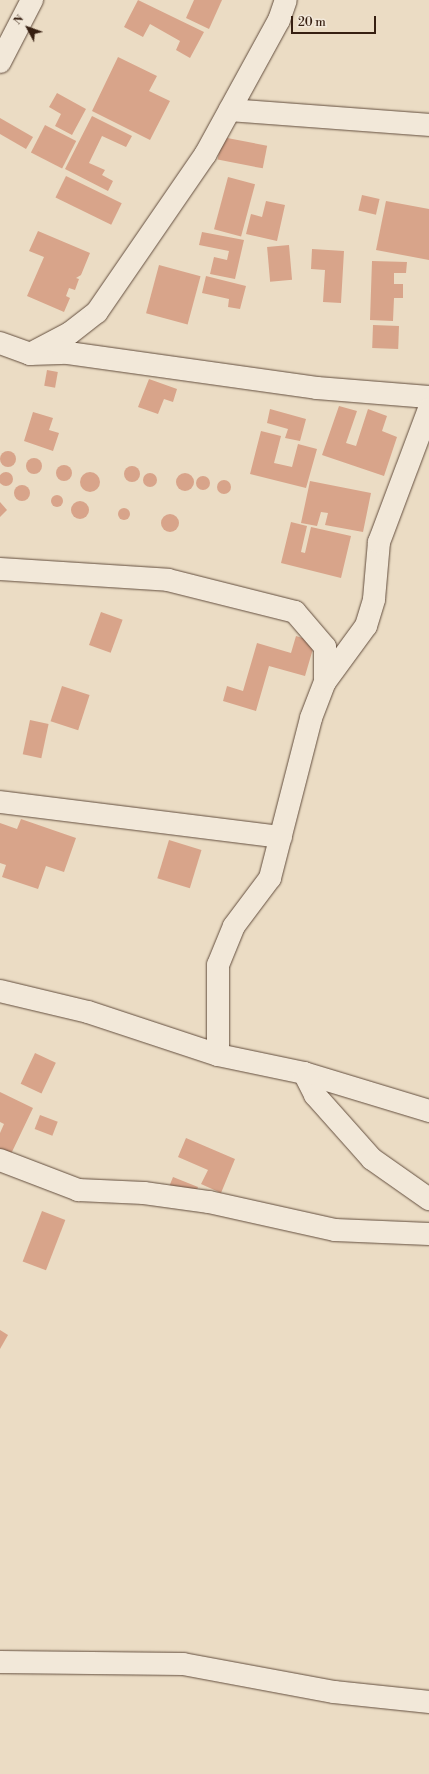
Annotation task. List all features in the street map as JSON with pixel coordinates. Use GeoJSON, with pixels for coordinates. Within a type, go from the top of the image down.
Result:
{"type":"FeatureCollection","features":[{"type":"Feature","properties":{"kind":"street"},"geometry":{"type":"LineString","coordinates":[[0,62],[32,0]]}},
{"type":"Feature","properties":{"kind":"street"},"geometry":{"type":"LineString","coordinates":[[30,354],[70,333],[97,312],[205,155],[230,110],[286,0]]}},
{"type":"Feature","properties":{"kind":"street"},"geometry":{"type":"LineString","coordinates":[[230,110],[429,126]]}},
{"type":"Feature","properties":{"kind":"street"},"geometry":{"type":"LineString","coordinates":[[0,343],[30,354],[68,353],[317,388],[429,397]]}},
{"type":"Feature","properties":{"kind":"street"},"geometry":{"type":"LineString","coordinates":[[218,1055],[218,965],[234,926],[270,878],[311,718],[325,682],[366,626],[374,599],[379,542],[429,409]]}},
{"type":"Feature","properties":{"kind":"street"},"geometry":{"type":"LineString","coordinates":[[0,569],[168,580],[295,612],[325,647],[325,682]]}},
{"type":"Feature","properties":{"kind":"street"},"geometry":{"type":"LineString","coordinates":[[0,802],[281,837]]}},
{"type":"Feature","properties":{"kind":"street"},"geometry":{"type":"LineString","coordinates":[[0,991],[88,1012],[218,1055],[304,1073],[429,1111]]}},
{"type":"Feature","properties":{"kind":"street"},"geometry":{"type":"LineString","coordinates":[[304,1073],[315,1095],[372,1159],[429,1199]]}},
{"type":"Feature","properties":{"kind":"street"},"geometry":{"type":"LineString","coordinates":[[0,1160],[78,1190],[144,1193],[209,1202],[335,1230],[429,1234]]}},
{"type":"Feature","properties":{"kind":"street"},"geometry":{"type":"LineString","coordinates":[[0,1662],[183,1664],[334,1692],[429,1702]]}},
{"type":"Feature","properties":{"kind":"building"},"geometry":{"type":"Polygon","coordinates":[[[138,0],[204,32],[190,58],[176,50],[180,41],[150,24],[143,37],[124,27],[138,0]]]}},
{"type":"Feature","properties":{"kind":"building"},"geometry":{"type":"Polygon","coordinates":[[[194,0],[222,0],[209,29],[186,18],[194,0]]]}},
{"type":"Feature","properties":{"kind":"building"},"geometry":{"type":"Polygon","coordinates":[[[118,57],[157,76],[149,91],[170,101],[150,140],[92,111],[118,57]]]}},
{"type":"Feature","properties":{"kind":"building"},"geometry":{"type":"Polygon","coordinates":[[[57,93],[86,109],[72,135],[55,126],[61,114],[49,107],[57,93]]]}},
{"type":"Feature","properties":{"kind":"building"},"geometry":{"type":"Polygon","coordinates":[[[92,116],[132,136],[126,147],[102,136],[89,163],[105,170],[102,175],[113,181],[108,191],[65,169],[92,116]]]}},
{"type":"Feature","properties":{"kind":"building"},"geometry":{"type":"Polygon","coordinates":[[[0,118],[33,137],[26,149],[0,134],[0,118]]]}},
{"type":"Feature","properties":{"kind":"building"},"geometry":{"type":"Polygon","coordinates":[[[45,125],[76,141],[62,169],[31,153],[45,125]]]}},
{"type":"Feature","properties":{"kind":"building"},"geometry":{"type":"Polygon","coordinates":[[[222,137],[267,146],[263,168],[218,160],[222,137]]]}},
{"type":"Feature","properties":{"kind":"building"},"geometry":{"type":"Polygon","coordinates":[[[66,176],[122,203],[111,225],[55,198],[66,176]]]}},
{"type":"Feature","properties":{"kind":"building"},"geometry":{"type":"Polygon","coordinates":[[[228,177],[255,184],[241,236],[214,229],[228,177]]]}},
{"type":"Feature","properties":{"kind":"building"},"geometry":{"type":"Polygon","coordinates":[[[362,195],[380,199],[376,215],[358,211],[362,195]]]}},
{"type":"Feature","properties":{"kind":"building"},"geometry":{"type":"Polygon","coordinates":[[[266,201],[285,205],[277,241],[246,234],[251,214],[262,217],[266,201]]]}},
{"type":"Feature","properties":{"kind":"building"},"geometry":{"type":"Polygon","coordinates":[[[386,201],[429,209],[429,260],[376,250],[386,201]]]}},
{"type":"Feature","properties":{"kind":"building"},"geometry":{"type":"Polygon","coordinates":[[[38,231],[90,253],[81,275],[76,278],[79,279],[75,290],[69,288],[66,296],[70,298],[64,312],[27,296],[44,257],[29,251],[38,231]]]}},
{"type":"Feature","properties":{"kind":"building"},"geometry":{"type":"Polygon","coordinates":[[[202,232],[244,240],[235,279],[210,274],[214,257],[227,260],[229,251],[199,245],[202,232]]]}},
{"type":"Feature","properties":{"kind":"building"},"geometry":{"type":"Polygon","coordinates":[[[289,245],[292,280],[270,282],[267,247],[289,245]]]}},
{"type":"Feature","properties":{"kind":"building"},"geometry":{"type":"Polygon","coordinates":[[[312,249],[344,251],[341,303],[323,302],[325,270],[311,269],[312,249]]]}},
{"type":"Feature","properties":{"kind":"building"},"geometry":{"type":"Polygon","coordinates":[[[372,261],[407,262],[406,273],[394,273],[394,284],[403,284],[403,298],[394,298],[393,321],[370,320],[372,261]]]}},
{"type":"Feature","properties":{"kind":"building"},"geometry":{"type":"Polygon","coordinates":[[[159,265],[201,276],[188,324],[146,313],[159,265]]]}},
{"type":"Feature","properties":{"kind":"building"},"geometry":{"type":"Polygon","coordinates":[[[206,276],[246,286],[240,309],[228,307],[229,299],[202,293],[206,276]]]}},
{"type":"Feature","properties":{"kind":"building"},"geometry":{"type":"Polygon","coordinates":[[[373,325],[399,326],[398,349],[372,348],[373,325]]]}},
{"type":"Feature","properties":{"kind":"building"},"geometry":{"type":"Polygon","coordinates":[[[47,370],[58,372],[55,388],[44,386],[47,370]]]}},
{"type":"Feature","properties":{"kind":"building"},"geometry":{"type":"Polygon","coordinates":[[[149,379],[177,389],[173,402],[164,399],[158,414],[138,407],[149,379]]]}},
{"type":"Feature","properties":{"kind":"building"},"geometry":{"type":"Polygon","coordinates":[[[339,406],[357,411],[346,443],[356,446],[368,409],[387,416],[382,431],[397,437],[384,476],[322,455],[339,406]]]}},
{"type":"Feature","properties":{"kind":"building"},"geometry":{"type":"Polygon","coordinates":[[[270,409],[306,419],[300,441],[285,438],[288,429],[267,423],[270,409]]]}},
{"type":"Feature","properties":{"kind":"building"},"geometry":{"type":"Polygon","coordinates":[[[33,412],[53,418],[49,430],[59,433],[53,451],[24,441],[33,412]]]}},
{"type":"Feature","properties":{"kind":"building"},"geometry":{"type":"Polygon","coordinates":[[[261,431],[281,436],[274,463],[292,467],[298,444],[317,449],[306,488],[250,474],[261,431]]]}},
{"type":"Feature","properties":{"kind":"building"},"geometry":{"type":"Polygon","coordinates":[[[8,451],[14,453],[16,459],[14,465],[8,467],[2,465],[0,459],[2,453],[8,451]]]}},
{"type":"Feature","properties":{"kind":"building"},"geometry":{"type":"Polygon","coordinates":[[[34,458],[41,463],[42,466],[37,473],[34,474],[27,469],[26,466],[31,459],[34,458]]]}},
{"type":"Feature","properties":{"kind":"building"},"geometry":{"type":"Polygon","coordinates":[[[64,465],[71,470],[72,473],[67,480],[64,481],[57,476],[56,473],[61,466],[64,465]]]}},
{"type":"Feature","properties":{"kind":"building"},"geometry":{"type":"Polygon","coordinates":[[[132,466],[139,471],[140,474],[135,481],[132,482],[125,477],[124,474],[129,467],[132,466]]]}},
{"type":"Feature","properties":{"kind":"building"},"geometry":{"type":"Polygon","coordinates":[[[6,472],[11,474],[13,479],[11,484],[6,486],[1,484],[-1,479],[1,474],[6,472]]]}},
{"type":"Feature","properties":{"kind":"building"},"geometry":{"type":"Polygon","coordinates":[[[90,472],[97,475],[100,482],[97,489],[90,492],[83,489],[80,482],[83,475],[90,472]]]}},
{"type":"Feature","properties":{"kind":"building"},"geometry":{"type":"Polygon","coordinates":[[[147,473],[153,473],[157,477],[157,483],[153,487],[147,487],[143,483],[143,477],[147,473]]]}},
{"type":"Feature","properties":{"kind":"building"},"geometry":{"type":"Polygon","coordinates":[[[185,473],[191,476],[194,482],[191,488],[185,491],[179,488],[176,482],[179,476],[185,473]]]}},
{"type":"Feature","properties":{"kind":"building"},"geometry":{"type":"Polygon","coordinates":[[[203,476],[208,478],[210,483],[208,488],[203,490],[198,488],[196,483],[198,478],[203,476]]]}},
{"type":"Feature","properties":{"kind":"building"},"geometry":{"type":"Polygon","coordinates":[[[224,480],[229,482],[231,487],[229,492],[224,494],[219,492],[217,487],[219,482],[224,480]]]}},
{"type":"Feature","properties":{"kind":"building"},"geometry":{"type":"Polygon","coordinates":[[[310,481],[371,493],[363,532],[325,525],[328,513],[321,512],[317,526],[301,523],[310,481]]]}},
{"type":"Feature","properties":{"kind":"building"},"geometry":{"type":"Polygon","coordinates":[[[22,485],[29,490],[30,493],[25,500],[22,501],[15,496],[14,493],[19,486],[22,485]]]}},
{"type":"Feature","properties":{"kind":"building"},"geometry":{"type":"Polygon","coordinates":[[[55,495],[59,495],[63,501],[59,507],[55,507],[51,503],[51,499],[55,495]]]}},
{"type":"Feature","properties":{"kind":"building"},"geometry":{"type":"Polygon","coordinates":[[[80,501],[87,503],[89,510],[87,517],[80,519],[73,517],[71,510],[73,503],[80,501]]]}},
{"type":"Feature","properties":{"kind":"building"},"geometry":{"type":"Polygon","coordinates":[[[0,502],[7,510],[0,517],[0,502]]]}},
{"type":"Feature","properties":{"kind":"building"},"geometry":{"type":"Polygon","coordinates":[[[122,508],[126,508],[130,514],[126,520],[122,520],[118,516],[118,512],[122,508]]]}},
{"type":"Feature","properties":{"kind":"building"},"geometry":{"type":"Polygon","coordinates":[[[170,514],[176,517],[179,523],[176,529],[170,532],[164,529],[161,523],[164,517],[170,514]]]}},
{"type":"Feature","properties":{"kind":"building"},"geometry":{"type":"Polygon","coordinates":[[[291,522],[307,526],[301,552],[305,553],[311,527],[351,536],[341,578],[281,563],[291,522]]]}},
{"type":"Feature","properties":{"kind":"building"},"geometry":{"type":"Polygon","coordinates":[[[101,612],[123,620],[111,653],[89,645],[101,612]]]}},
{"type":"Feature","properties":{"kind":"building"},"geometry":{"type":"Polygon","coordinates":[[[296,636],[315,642],[305,676],[269,666],[256,711],[223,701],[227,686],[243,691],[257,643],[291,653],[296,636]]]}},
{"type":"Feature","properties":{"kind":"building"},"geometry":{"type":"Polygon","coordinates":[[[62,686],[90,695],[78,730],[51,721],[62,686]]]}},
{"type":"Feature","properties":{"kind":"building"},"geometry":{"type":"Polygon","coordinates":[[[30,720],[49,724],[41,758],[23,754],[30,720]]]}},
{"type":"Feature","properties":{"kind":"building"},"geometry":{"type":"Polygon","coordinates":[[[21,819],[76,838],[64,872],[46,866],[38,889],[2,877],[6,865],[0,863],[0,823],[17,829],[21,819]]]}},
{"type":"Feature","properties":{"kind":"building"},"geometry":{"type":"Polygon","coordinates":[[[169,840],[202,850],[190,888],[157,878],[169,840]]]}},
{"type":"Feature","properties":{"kind":"building"},"geometry":{"type":"Polygon","coordinates":[[[35,1053],[56,1063],[41,1094],[21,1084],[35,1053]]]}},
{"type":"Feature","properties":{"kind":"building"},"geometry":{"type":"Polygon","coordinates":[[[0,1092],[33,1108],[10,1156],[0,1151],[0,1133],[4,1124],[0,1122],[0,1092]]]}},
{"type":"Feature","properties":{"kind":"building"},"geometry":{"type":"Polygon","coordinates":[[[40,1115],[58,1122],[52,1136],[35,1129],[40,1115]]]}},
{"type":"Feature","properties":{"kind":"building"},"geometry":{"type":"Polygon","coordinates":[[[186,1138],[235,1159],[221,1193],[201,1184],[208,1170],[178,1157],[186,1138]]]}},
{"type":"Feature","properties":{"kind":"building"},"geometry":{"type":"Polygon","coordinates":[[[173,1177],[198,1187],[194,1198],[169,1188],[173,1177]]]}},
{"type":"Feature","properties":{"kind":"building"},"geometry":{"type":"Polygon","coordinates":[[[42,1211],[65,1220],[46,1270],[23,1261],[42,1211]]]}},
{"type":"Feature","properties":{"kind":"building"},"geometry":{"type":"Polygon","coordinates":[[[0,1330],[8,1335],[0,1349],[0,1330]]]}}]}
